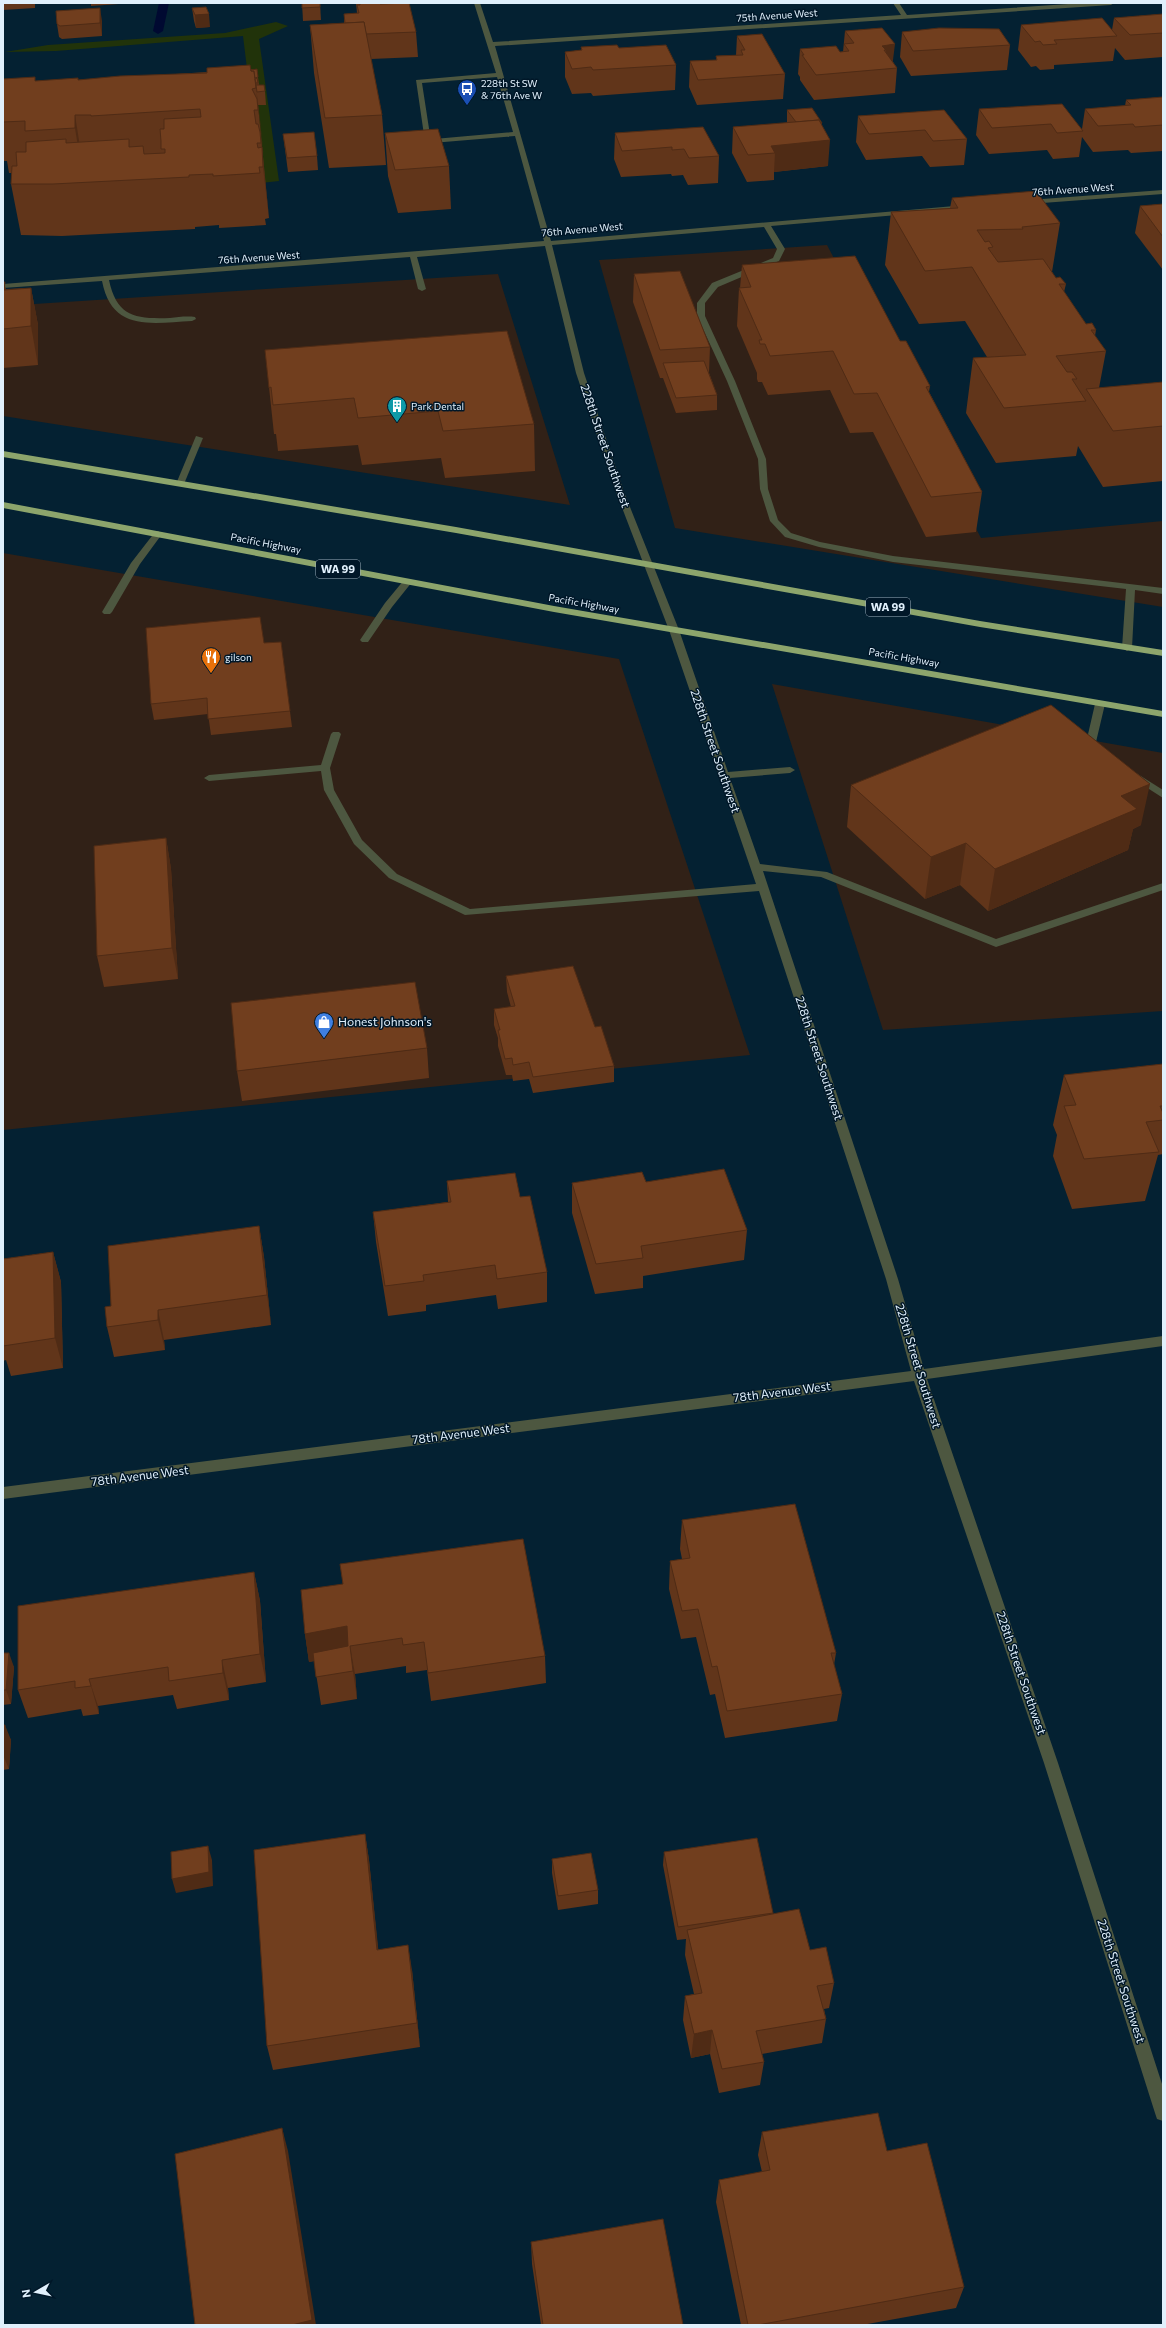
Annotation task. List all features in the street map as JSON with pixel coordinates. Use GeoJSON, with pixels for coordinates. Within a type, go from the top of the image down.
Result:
{"type":"FeatureCollection","features":[{"type":"Feature","properties":{"kind":"highway","name":"WA 99"},"geometry":{"type":"LineString","coordinates":[[3,454],[1163,654]]}},
{"type":"Feature","properties":{"kind":"highway","name":"Pacific Highway"},"geometry":{"type":"LineString","coordinates":[[3,505],[407,582],[674,630],[953,676],[1100,704],[1163,714]]}},
{"type":"Feature","properties":{"kind":"street","name":"228th Street Southwest"},"geometry":{"type":"LineString","coordinates":[[477,3],[492,44],[516,134],[548,243],[580,373],[620,492],[674,630],[723,776],[756,867],[892,1279],[919,1375],[1051,1763],[1163,2113]]}},
{"type":"Feature","properties":{"kind":"street"},"geometry":{"type":"LineString","coordinates":[[896,3],[905,17]]}},
{"type":"Feature","properties":{"kind":"street","name":"75th Avenue West"},"geometry":{"type":"LineString","coordinates":[[492,44],[1111,3]]}},
{"type":"Feature","properties":{"kind":"street"},"geometry":{"type":"LineString","coordinates":[[500,75],[418,81],[427,135],[432,141],[516,134]]}},
{"type":"Feature","properties":{"kind":"street","name":"76th Avenue West"},"geometry":{"type":"LineString","coordinates":[[1024,202],[1163,192]]}},
{"type":"Feature","properties":{"kind":"street","name":"76th Avenue West"},"geometry":{"type":"LineString","coordinates":[[3,286],[413,255],[766,223],[978,206]]}},
{"type":"Feature","properties":{"kind":"street"},"geometry":{"type":"LineString","coordinates":[[766,223],[781,249],[776,259],[715,285],[701,303],[701,316],[731,381],[762,459],[764,489],[774,521],[788,535],[819,544],[893,559],[1163,591]]}},
{"type":"Feature","properties":{"kind":"street"},"geometry":{"type":"LineString","coordinates":[[413,255],[422,289]]}},
{"type":"Feature","properties":{"kind":"street"},"geometry":{"type":"LineString","coordinates":[[105,278],[110,299],[120,314],[136,320],[192,319]]}},
{"type":"Feature","properties":{"kind":"street"},"geometry":{"type":"LineString","coordinates":[[180,484],[199,438]]}},
{"type":"Feature","properties":{"kind":"street"},"geometry":{"type":"LineString","coordinates":[[107,612],[136,563],[158,534]]}},
{"type":"Feature","properties":{"kind":"street"},"geometry":{"type":"LineString","coordinates":[[365,640],[388,606],[407,582]]}},
{"type":"Feature","properties":{"kind":"street"},"geometry":{"type":"LineString","coordinates":[[1127,648],[1131,588]]}},
{"type":"Feature","properties":{"kind":"street"},"geometry":{"type":"LineString","coordinates":[[1100,704],[1091,744],[1110,757]]}},
{"type":"Feature","properties":{"kind":"street"},"geometry":{"type":"LineString","coordinates":[[336,734],[325,768],[329,790],[358,842],[393,876],[469,913],[762,887]]}},
{"type":"Feature","properties":{"kind":"street"},"geometry":{"type":"LineString","coordinates":[[208,778],[325,768]]}},
{"type":"Feature","properties":{"kind":"street"},"geometry":{"type":"LineString","coordinates":[[723,776],[790,770]]}},
{"type":"Feature","properties":{"kind":"street"},"geometry":{"type":"LineString","coordinates":[[1128,770],[1163,795]]}},
{"type":"Feature","properties":{"kind":"street"},"geometry":{"type":"LineString","coordinates":[[756,867],[823,874],[996,943],[1163,886]]}},
{"type":"Feature","properties":{"kind":"street","name":"78th Avenue West"},"geometry":{"type":"LineString","coordinates":[[3,1494],[919,1375],[1163,1341]]}},
{"type":"Feature","properties":{"kind":"shaded area"},"geometry":{"type":"Polygon","coordinates":[[[827,245],[981,538],[1163,521],[1163,607],[675,528],[599,260],[827,245]]]}},
{"type":"Feature","properties":{"kind":"shaded area"},"geometry":{"type":"Polygon","coordinates":[[[498,274],[570,505],[3,416],[3,306],[498,274]]]}},
{"type":"Feature","properties":{"kind":"shaded area"},"geometry":{"type":"Polygon","coordinates":[[[3,553],[619,659],[750,1055],[3,1130],[3,553]]]}},
{"type":"Feature","properties":{"kind":"shaded area"},"geometry":{"type":"Polygon","coordinates":[[[772,684],[1163,753],[1163,1011],[883,1030],[772,684]]]}},
{"type":"Feature","properties":{"kind":"green space"},"geometry":{"type":"Polygon","coordinates":[[[276,22],[288,26],[259,39],[279,181],[261,183],[243,36],[56,51],[5,52],[48,45],[225,33],[276,22]]]}},
{"type":"Feature","properties":{"kind":"building"},"geometry":{"type":"Polygon","coordinates":[[[302,3],[320,3],[320,7],[302,8],[302,3]]]}},
{"type":"Feature","properties":{"kind":"building"},"geometry":{"type":"Polygon","coordinates":[[[360,3],[409,3],[416,32],[366,34],[364,22],[345,23],[344,14],[359,13],[357,5],[360,5],[360,3]]]}},
{"type":"Feature","properties":{"kind":"building"},"geometry":{"type":"Polygon","coordinates":[[[206,7],[209,14],[195,15],[192,8],[206,7]]]}},
{"type":"Feature","properties":{"kind":"building"},"geometry":{"type":"Polygon","coordinates":[[[100,8],[100,23],[60,26],[57,24],[56,11],[100,8]]]}},
{"type":"Feature","properties":{"kind":"building"},"geometry":{"type":"Polygon","coordinates":[[[1163,14],[1163,33],[1130,35],[1114,18],[1163,14]]]}},
{"type":"Feature","properties":{"kind":"building"},"geometry":{"type":"Polygon","coordinates":[[[1102,18],[1117,36],[1054,40],[1057,44],[1043,45],[1040,41],[1035,42],[1021,25],[1102,18]]]}},
{"type":"Feature","properties":{"kind":"building"},"geometry":{"type":"Polygon","coordinates":[[[364,22],[382,115],[325,118],[310,25],[364,22]]]}},
{"type":"Feature","properties":{"kind":"building"},"geometry":{"type":"Polygon","coordinates":[[[882,28],[895,44],[882,46],[897,68],[816,75],[802,55],[804,55],[800,49],[836,46],[840,52],[849,51],[844,44],[854,43],[845,31],[882,28]]]}},
{"type":"Feature","properties":{"kind":"building"},"geometry":{"type":"Polygon","coordinates":[[[939,28],[999,29],[1010,45],[913,51],[902,32],[939,28]]]}},
{"type":"Feature","properties":{"kind":"building"},"geometry":{"type":"Polygon","coordinates":[[[762,34],[785,74],[698,80],[690,61],[717,60],[716,56],[743,55],[741,50],[745,50],[737,36],[762,34]]]}},
{"type":"Feature","properties":{"kind":"building"},"geometry":{"type":"Polygon","coordinates":[[[617,45],[619,48],[666,45],[676,65],[593,70],[591,67],[572,69],[565,52],[582,50],[581,47],[617,45]]]}},
{"type":"Feature","properties":{"kind":"building"},"geometry":{"type":"Polygon","coordinates":[[[250,65],[251,71],[254,71],[256,88],[252,89],[257,99],[258,110],[254,110],[256,124],[258,124],[260,132],[261,143],[257,143],[258,148],[262,147],[263,167],[259,167],[260,173],[213,176],[213,174],[189,175],[189,177],[53,184],[11,184],[12,166],[17,166],[16,152],[26,152],[26,142],[66,139],[66,143],[129,139],[129,147],[143,146],[144,154],[165,153],[165,149],[161,149],[160,129],[164,129],[164,119],[201,117],[200,109],[91,116],[75,115],[75,128],[25,131],[25,121],[3,122],[3,79],[35,77],[35,81],[78,78],[78,80],[120,76],[207,73],[207,68],[250,65]]]}},
{"type":"Feature","properties":{"kind":"building"},"geometry":{"type":"Polygon","coordinates":[[[257,69],[258,77],[255,78],[254,71],[251,70],[257,69]]]}},
{"type":"Feature","properties":{"kind":"building"},"geometry":{"type":"Polygon","coordinates":[[[256,85],[264,85],[265,91],[257,92],[256,85]]]}},
{"type":"Feature","properties":{"kind":"building"},"geometry":{"type":"Polygon","coordinates":[[[1163,97],[1163,125],[1135,127],[1133,124],[1098,126],[1085,109],[1131,105],[1126,100],[1163,97]]]}},
{"type":"Feature","properties":{"kind":"building"},"geometry":{"type":"Polygon","coordinates":[[[1062,104],[1083,131],[1057,133],[1051,124],[992,128],[979,109],[1062,104]]]}},
{"type":"Feature","properties":{"kind":"building"},"geometry":{"type":"Polygon","coordinates":[[[812,108],[822,123],[820,123],[819,120],[796,122],[787,110],[812,108]]]}},
{"type":"Feature","properties":{"kind":"building"},"geometry":{"type":"Polygon","coordinates":[[[944,110],[967,139],[933,141],[925,130],[869,134],[858,116],[944,110]]]}},
{"type":"Feature","properties":{"kind":"building"},"geometry":{"type":"Polygon","coordinates":[[[819,120],[830,140],[771,146],[775,153],[748,155],[733,127],[819,120]]]}},
{"type":"Feature","properties":{"kind":"building"},"geometry":{"type":"Polygon","coordinates":[[[703,127],[719,156],[689,158],[684,149],[672,150],[672,147],[622,151],[615,133],[703,127]]]}},
{"type":"Feature","properties":{"kind":"building"},"geometry":{"type":"Polygon","coordinates":[[[438,129],[449,166],[395,170],[385,133],[438,129]]]}},
{"type":"Feature","properties":{"kind":"building"},"geometry":{"type":"Polygon","coordinates":[[[314,132],[317,156],[287,158],[283,134],[314,132]]]}},
{"type":"Feature","properties":{"kind":"building"},"geometry":{"type":"Polygon","coordinates":[[[1036,191],[1060,223],[1022,227],[1023,229],[977,230],[985,242],[989,241],[993,247],[988,248],[998,262],[1043,259],[1056,278],[1060,277],[1066,284],[1059,284],[1086,324],[1092,323],[1096,330],[1091,330],[1106,351],[1056,356],[1067,372],[1072,372],[1077,379],[1072,379],[1086,401],[1004,408],[973,358],[1026,355],[972,267],[925,271],[891,212],[958,208],[952,198],[1036,191]]]}},
{"type":"Feature","properties":{"kind":"building"},"geometry":{"type":"Polygon","coordinates":[[[1163,204],[1163,237],[1140,206],[1163,204]]]}},
{"type":"Feature","properties":{"kind":"building"},"geometry":{"type":"Polygon","coordinates":[[[855,256],[900,341],[906,341],[930,386],[926,387],[982,492],[931,497],[877,393],[854,394],[833,351],[770,356],[765,344],[760,344],[759,340],[762,340],[739,288],[751,287],[742,265],[855,256]]]}},
{"type":"Feature","properties":{"kind":"building"},"geometry":{"type":"Polygon","coordinates":[[[680,271],[710,347],[660,350],[634,274],[680,271]]]}},
{"type":"Feature","properties":{"kind":"building"},"geometry":{"type":"Polygon","coordinates":[[[3,282],[5,282],[4,290],[31,288],[31,326],[3,329],[3,282]]]}},
{"type":"Feature","properties":{"kind":"building"},"geometry":{"type":"Polygon","coordinates":[[[507,331],[534,424],[443,431],[438,411],[358,418],[354,398],[273,405],[271,387],[269,388],[265,350],[507,331]]]}},
{"type":"Feature","properties":{"kind":"building"},"geometry":{"type":"Polygon","coordinates":[[[704,361],[717,395],[676,398],[663,363],[704,361]]]}},
{"type":"Feature","properties":{"kind":"building"},"geometry":{"type":"Polygon","coordinates":[[[1163,382],[1163,426],[1113,431],[1086,389],[1163,382]]]}},
{"type":"Feature","properties":{"kind":"building"},"geometry":{"type":"Polygon","coordinates":[[[260,617],[264,643],[281,642],[290,711],[208,719],[207,698],[151,704],[146,628],[260,617]]]}},
{"type":"Feature","properties":{"kind":"building"},"geometry":{"type":"Polygon","coordinates":[[[1051,705],[1150,784],[1121,796],[1137,809],[995,869],[966,843],[931,857],[851,785],[1051,705]]]}},
{"type":"Feature","properties":{"kind":"building"},"geometry":{"type":"Polygon","coordinates":[[[166,838],[172,948],[97,956],[94,846],[166,838]]]}},
{"type":"Feature","properties":{"kind":"building"},"geometry":{"type":"Polygon","coordinates":[[[573,966],[595,1027],[601,1026],[614,1066],[533,1077],[529,1062],[513,1065],[512,1058],[505,1059],[498,1030],[500,1030],[494,1009],[515,1006],[506,976],[573,966]]]}},
{"type":"Feature","properties":{"kind":"building"},"geometry":{"type":"Polygon","coordinates":[[[415,982],[427,1048],[237,1071],[231,1003],[415,982]]]}},
{"type":"Feature","properties":{"kind":"building"},"geometry":{"type":"Polygon","coordinates":[[[1163,1064],[1163,1106],[1160,1106],[1163,1113],[1163,1120],[1146,1122],[1159,1152],[1084,1159],[1064,1106],[1076,1105],[1064,1075],[1163,1064]]]}},
{"type":"Feature","properties":{"kind":"building"},"geometry":{"type":"Polygon","coordinates":[[[724,1169],[747,1230],[641,1246],[643,1258],[596,1264],[572,1183],[642,1172],[646,1182],[724,1169]]]}},
{"type":"Feature","properties":{"kind":"building"},"geometry":{"type":"Polygon","coordinates":[[[515,1173],[520,1197],[530,1196],[547,1272],[497,1279],[495,1265],[423,1275],[424,1281],[385,1286],[373,1212],[451,1202],[447,1181],[515,1173]]]}},
{"type":"Feature","properties":{"kind":"building"},"geometry":{"type":"Polygon","coordinates":[[[259,1226],[267,1295],[158,1310],[158,1320],[107,1327],[105,1307],[111,1306],[108,1246],[259,1226]]]}},
{"type":"Feature","properties":{"kind":"building"},"geometry":{"type":"Polygon","coordinates":[[[53,1252],[55,1338],[3,1346],[3,1259],[53,1252]]]}},
{"type":"Feature","properties":{"kind":"building"},"geometry":{"type":"Polygon","coordinates":[[[795,1504],[836,1653],[831,1653],[842,1694],[727,1711],[717,1666],[712,1667],[698,1609],[682,1611],[670,1561],[690,1558],[682,1520],[795,1504]]]}},
{"type":"Feature","properties":{"kind":"building"},"geometry":{"type":"Polygon","coordinates":[[[523,1539],[545,1656],[428,1673],[424,1642],[403,1645],[402,1638],[350,1646],[353,1671],[316,1677],[313,1653],[348,1646],[347,1626],[305,1634],[301,1590],[343,1584],[340,1564],[523,1539]]]}},
{"type":"Feature","properties":{"kind":"building"},"geometry":{"type":"Polygon","coordinates":[[[254,1572],[260,1654],[222,1660],[223,1673],[169,1681],[168,1667],[89,1679],[91,1686],[75,1688],[75,1681],[18,1690],[18,1606],[254,1572]]]}},
{"type":"Feature","properties":{"kind":"building"},"geometry":{"type":"Polygon","coordinates":[[[3,1653],[9,1653],[6,1690],[3,1690],[3,1653]]]}},
{"type":"Feature","properties":{"kind":"building"},"geometry":{"type":"Polygon","coordinates":[[[3,1725],[5,1725],[3,1755],[3,1725]]]}},
{"type":"Feature","properties":{"kind":"building"},"geometry":{"type":"Polygon","coordinates":[[[365,1834],[377,1950],[408,1945],[417,2023],[267,2046],[254,1850],[365,1834]]]}},
{"type":"Feature","properties":{"kind":"building"},"geometry":{"type":"Polygon","coordinates":[[[757,1838],[773,1913],[678,1927],[664,1852],[757,1838]]]}},
{"type":"Feature","properties":{"kind":"building"},"geometry":{"type":"Polygon","coordinates":[[[208,1846],[209,1872],[172,1879],[171,1852],[208,1846]]]}},
{"type":"Feature","properties":{"kind":"building"},"geometry":{"type":"Polygon","coordinates":[[[591,1853],[598,1890],[558,1896],[552,1859],[591,1853]]]}},
{"type":"Feature","properties":{"kind":"building"},"geometry":{"type":"Polygon","coordinates":[[[799,1909],[810,1950],[826,1947],[834,1983],[817,1986],[826,2019],[756,2031],[764,2062],[722,2069],[712,2030],[694,2034],[685,1996],[702,1993],[687,1930],[799,1909]]]}},
{"type":"Feature","properties":{"kind":"building"},"geometry":{"type":"Polygon","coordinates":[[[878,2113],[887,2151],[927,2143],[964,2287],[758,2325],[748,2325],[719,2180],[770,2170],[762,2132],[878,2113]]]}},
{"type":"Feature","properties":{"kind":"building"},"geometry":{"type":"Polygon","coordinates":[[[282,2128],[312,2320],[292,2325],[195,2325],[175,2154],[282,2128]]]}},
{"type":"Feature","properties":{"kind":"building"},"geometry":{"type":"Polygon","coordinates":[[[663,2219],[683,2325],[543,2325],[531,2242],[663,2219]]]}},
{"type":"Feature","properties":{"kind":"waterway"},"geometry":{"type":"LineString","coordinates":[[158,31],[164,3]]}},
{"type":"Feature","properties":{"kind":"place","name":"228th St SW & 76th Ave W"},"geometry":{"type":"Point","coordinates":[467,106]}},
{"type":"Feature","properties":{"kind":"place","name":"Park Dental"},"geometry":{"type":"Point","coordinates":[397,423]}},
{"type":"Feature","properties":{"kind":"place","name":"gilson"},"geometry":{"type":"Point","coordinates":[211,674]}},
{"type":"Feature","properties":{"kind":"place","name":"Honest Johnson's"},"geometry":{"type":"Point","coordinates":[324,1039]}}]}
